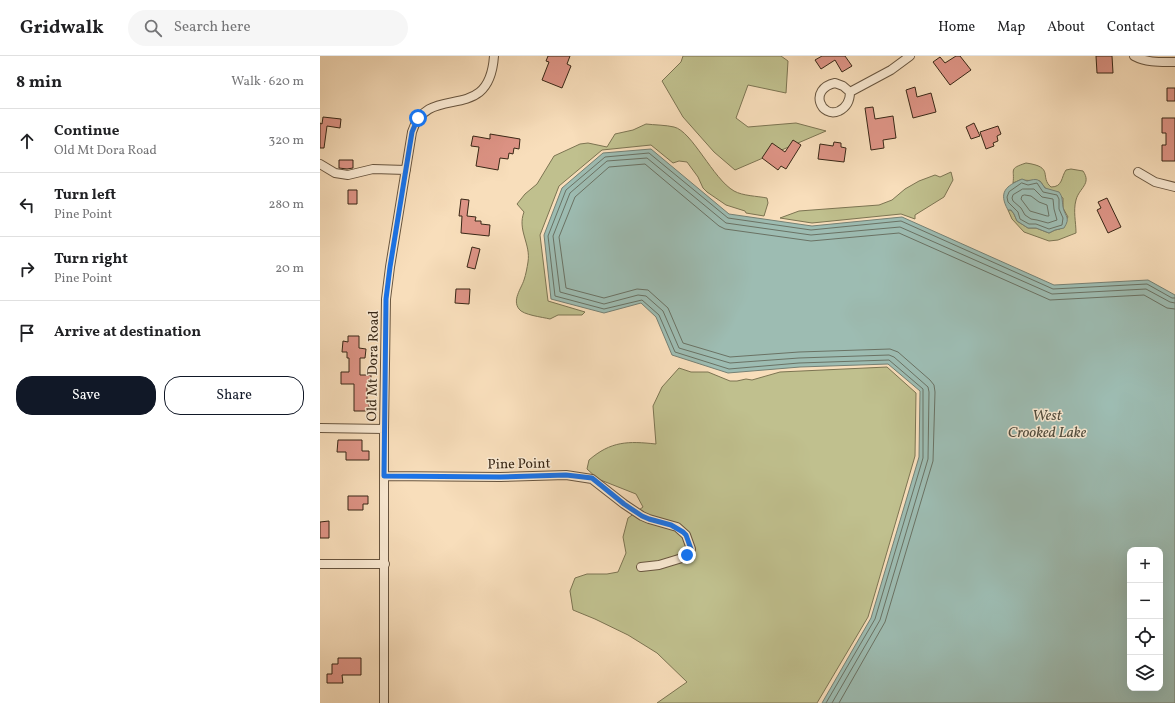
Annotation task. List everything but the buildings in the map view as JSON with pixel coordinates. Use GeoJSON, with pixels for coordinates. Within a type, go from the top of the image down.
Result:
{"type":"FeatureCollection","features":[{"type":"Feature","properties":{"kind":"street","name":"Old Mt Dora Road"},"geometry":{"type":"LineString","coordinates":[[384,703],[384,429],[386,299],[412,132],[418,118],[428,109],[441,104],[469,99],[482,91],[489,78],[494,56]]}},
{"type":"Feature","properties":{"kind":"street"},"geometry":{"type":"LineString","coordinates":[[850,92],[891,70],[910,56]]}},
{"type":"Feature","properties":{"kind":"street"},"geometry":{"type":"LineString","coordinates":[[1138,58],[1150,61],[1175,62]]}},
{"type":"Feature","properties":{"kind":"street"},"geometry":{"type":"LineString","coordinates":[[320,164],[335,173],[348,175],[373,169],[406,170]]}},
{"type":"Feature","properties":{"kind":"street"},"geometry":{"type":"LineString","coordinates":[[1138,172],[1155,182],[1175,186]]}},
{"type":"Feature","properties":{"kind":"street"},"geometry":{"type":"LineString","coordinates":[[320,428],[384,429]]}},
{"type":"Feature","properties":{"kind":"street","name":"Pine Point"},"geometry":{"type":"LineString","coordinates":[[384,476],[500,477],[566,475],[592,478],[624,504],[642,516],[677,527],[686,535],[691,549],[687,555],[659,565],[641,567]]}},
{"type":"Feature","properties":{"kind":"street"},"geometry":{"type":"LineString","coordinates":[[320,564],[385,564]]}},
{"type":"Feature","properties":{"kind":"green space"},"geometry":{"type":"Polygon","coordinates":[[[683,56],[781,56],[788,61],[786,93],[748,85],[736,118],[748,127],[796,123],[826,131],[735,170],[714,152],[683,117],[662,81],[681,62],[683,56]]]}},
{"type":"Feature","properties":{"kind":"green space"},"geometry":{"type":"Polygon","coordinates":[[[646,124],[671,126],[681,130],[726,185],[734,191],[742,194],[767,198],[768,203],[764,216],[746,213],[745,211],[726,205],[703,188],[698,177],[687,162],[679,161],[673,163],[651,145],[602,150],[559,186],[540,235],[548,301],[585,312],[582,315],[558,315],[550,319],[521,311],[516,302],[525,276],[528,262],[528,249],[522,225],[524,212],[517,204],[525,194],[537,184],[554,156],[580,144],[588,143],[607,147],[615,134],[633,130],[646,124]]]}},
{"type":"Feature","properties":{"kind":"green space"},"geometry":{"type":"Polygon","coordinates":[[[1026,163],[1040,167],[1045,173],[1046,180],[1051,187],[1055,187],[1060,183],[1066,170],[1071,169],[1083,171],[1086,183],[1075,204],[1076,233],[1058,240],[1049,241],[1024,232],[1012,219],[1008,210],[1011,210],[1017,221],[1028,228],[1036,228],[1049,233],[1060,229],[1068,217],[1063,208],[1063,198],[1045,188],[1040,181],[1020,180],[1013,183],[1013,172],[1015,168],[1026,163]]]}},
{"type":"Feature","properties":{"kind":"green space"},"geometry":{"type":"Polygon","coordinates":[[[951,172],[953,180],[944,197],[915,215],[915,219],[901,214],[812,223],[780,218],[799,211],[879,205],[892,200],[905,189],[919,181],[935,175],[940,177],[951,172]]]}},
{"type":"Feature","properties":{"kind":"green space"},"geometry":{"type":"Polygon","coordinates":[[[887,367],[916,393],[915,456],[868,617],[817,703],[657,703],[687,682],[657,653],[628,635],[573,610],[570,591],[575,578],[587,574],[607,574],[618,572],[626,553],[623,537],[628,518],[643,507],[636,494],[598,479],[587,469],[589,460],[605,449],[620,444],[656,444],[653,406],[662,387],[679,368],[691,372],[708,372],[730,381],[737,381],[746,379],[752,380],[780,372],[887,367]]]}},
{"type":"Feature","properties":{"kind":"water","name":"West Crooked Lake"},"geometry":{"type":"Polygon","coordinates":[[[651,149],[729,214],[812,226],[902,217],[1054,285],[1148,280],[1175,295],[1175,703],[822,703],[871,618],[919,457],[920,391],[888,364],[800,367],[728,373],[672,355],[656,317],[641,303],[604,313],[551,299],[544,235],[562,188],[603,153],[651,149]]]}},
{"type":"Feature","properties":{"kind":"water"},"geometry":{"type":"Polygon","coordinates":[[[1022,179],[1027,181],[1038,180],[1045,188],[1059,192],[1062,197],[1063,207],[1067,219],[1064,228],[1049,233],[1036,228],[1028,228],[1017,221],[1014,214],[1011,210],[1008,210],[1005,204],[1004,194],[1008,187],[1022,179]]]}},
{"type":"Feature","properties":{"kind":"route"},"geometry":{"type":"LineString","coordinates":[[418,118],[414,124],[412,132],[386,299],[384,476],[500,477],[566,475],[592,478],[624,504],[642,516],[677,527],[686,535],[689,541],[691,549],[687,555]]}}]}
